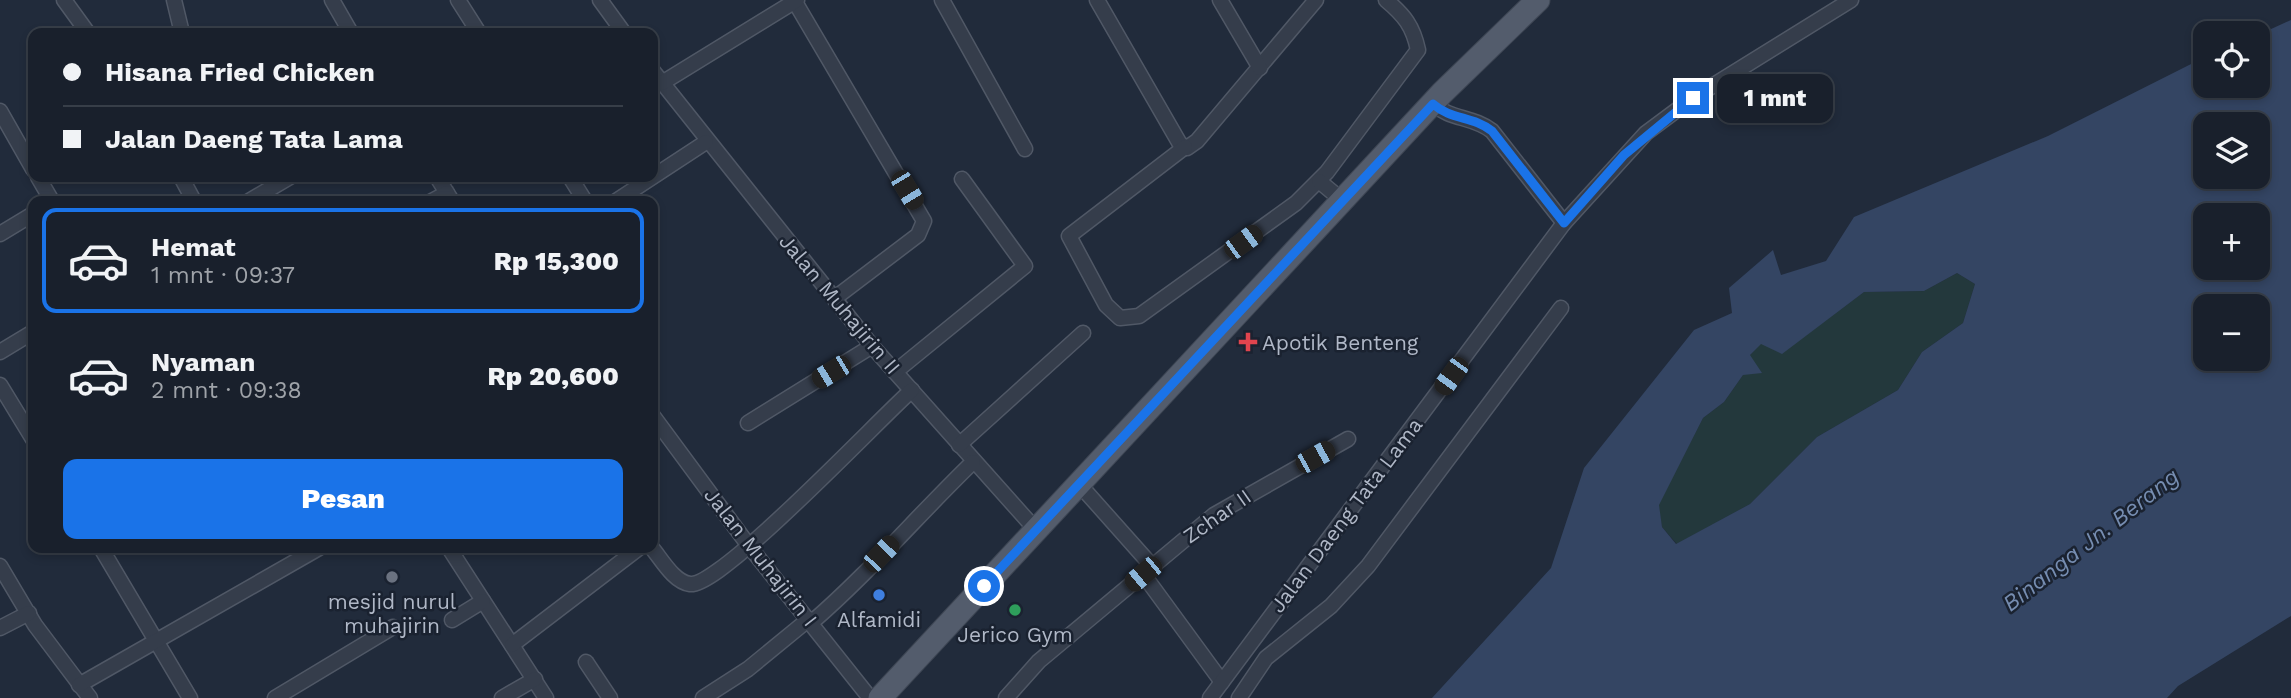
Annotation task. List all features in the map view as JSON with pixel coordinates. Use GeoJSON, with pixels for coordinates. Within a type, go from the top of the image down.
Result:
{"type":"FeatureCollection","features":[{"type":"Feature","properties":{"kind":"main road"},"geometry":{"type":"LineString","coordinates":[[880,698],[1433,104],[1538,0]]}},
{"type":"Feature","properties":{"kind":"street"},"geometry":{"type":"LineString","coordinates":[[64,0],[84,28]]}},
{"type":"Feature","properties":{"kind":"street"},"geometry":{"type":"LineString","coordinates":[[174,0],[181,28]]}},
{"type":"Feature","properties":{"kind":"street"},"geometry":{"type":"LineString","coordinates":[[332,0],[348,28]]}},
{"type":"Feature","properties":{"kind":"street"},"geometry":{"type":"LineString","coordinates":[[458,0],[476,28]]}},
{"type":"Feature","properties":{"kind":"street"},"geometry":{"type":"LineString","coordinates":[[600,0],[620,28]]}},
{"type":"Feature","properties":{"kind":"street"},"geometry":{"type":"LineString","coordinates":[[942,0],[1026,149]]}},
{"type":"Feature","properties":{"kind":"street"},"geometry":{"type":"LineString","coordinates":[[1097,0],[1152,96],[1185,147]]}},
{"type":"Feature","properties":{"kind":"street"},"geometry":{"type":"LineString","coordinates":[[1220,0],[1260,68]]}},
{"type":"Feature","properties":{"kind":"street"},"geometry":{"type":"LineString","coordinates":[[1317,0],[1197,141],[1185,147],[1069,236],[1105,305],[1121,318],[1139,316],[1296,203],[1319,181],[1419,50],[1414,29],[1402,13],[1386,0]]}},
{"type":"Feature","properties":{"kind":"street","name":"Jalan Daeng Tata Lama"},"geometry":{"type":"LineString","coordinates":[[1210,698],[1564,223],[1646,133],[1693,98],[1851,0]]}},
{"type":"Feature","properties":{"kind":"street"},"geometry":{"type":"LineString","coordinates":[[658,76],[796,1],[924,221],[918,235],[835,299]]}},
{"type":"Feature","properties":{"kind":"street","name":"Jalan Muhajirin II"},"geometry":{"type":"LineString","coordinates":[[658,78],[706,142],[872,346],[1036,530]]}},
{"type":"Feature","properties":{"kind":"street"},"geometry":{"type":"LineString","coordinates":[[1433,104],[1449,116],[1483,124],[1492,131],[1564,223]]}},
{"type":"Feature","properties":{"kind":"street"},"geometry":{"type":"LineString","coordinates":[[2,119],[28,161]]}},
{"type":"Feature","properties":{"kind":"street"},"geometry":{"type":"LineString","coordinates":[[658,173],[706,142]]}},
{"type":"Feature","properties":{"kind":"street"},"geometry":{"type":"LineString","coordinates":[[895,372],[1025,266],[962,179]]}},
{"type":"Feature","properties":{"kind":"street"},"geometry":{"type":"LineString","coordinates":[[1319,181],[1343,201]]}},
{"type":"Feature","properties":{"kind":"street"},"geometry":{"type":"LineString","coordinates":[[258,196],[281,182]]}},
{"type":"Feature","properties":{"kind":"street"},"geometry":{"type":"LineString","coordinates":[[624,196],[645,182]]}},
{"type":"Feature","properties":{"kind":"street"},"geometry":{"type":"LineString","coordinates":[[0,234],[28,217]]}},
{"type":"Feature","properties":{"kind":"street"},"geometry":{"type":"LineString","coordinates":[[1239,698],[1266,658],[1331,606],[1368,566],[1561,308]]}},
{"type":"Feature","properties":{"kind":"street"},"geometry":{"type":"LineString","coordinates":[[959,445],[1083,333]]}},
{"type":"Feature","properties":{"kind":"street"},"geometry":{"type":"LineString","coordinates":[[0,352],[28,335]]}},
{"type":"Feature","properties":{"kind":"street"},"geometry":{"type":"LineString","coordinates":[[748,422],[872,346]]}},
{"type":"Feature","properties":{"kind":"street"},"geometry":{"type":"LineString","coordinates":[[0,385],[28,431]]}},
{"type":"Feature","properties":{"kind":"street"},"geometry":{"type":"LineString","coordinates":[[656,553],[679,580],[691,584],[702,583],[749,546],[912,390]]}},
{"type":"Feature","properties":{"kind":"street","name":"Jalan Muhajirin I"},"geometry":{"type":"LineString","coordinates":[[658,423],[749,546],[870,698]]}},
{"type":"Feature","properties":{"kind":"street","name":"Zchar II"},"geometry":{"type":"LineString","coordinates":[[1006,698],[1039,661],[1214,515],[1348,439]]}},
{"type":"Feature","properties":{"kind":"street"},"geometry":{"type":"LineString","coordinates":[[704,698],[748,669],[840,598],[916,517],[973,462]]}},
{"type":"Feature","properties":{"kind":"street"},"geometry":{"type":"LineString","coordinates":[[1079,484],[1147,570],[1222,682]]}},
{"type":"Feature","properties":{"kind":"street"},"geometry":{"type":"LineString","coordinates":[[104,553],[190,698]]}},
{"type":"Feature","properties":{"kind":"street"},"geometry":{"type":"LineString","coordinates":[[79,685],[310,553]]}},
{"type":"Feature","properties":{"kind":"street"},"geometry":{"type":"LineString","coordinates":[[458,553],[483,601],[546,698]]}},
{"type":"Feature","properties":{"kind":"street"},"geometry":{"type":"LineString","coordinates":[[512,645],[632,553]]}},
{"type":"Feature","properties":{"kind":"street"},"geometry":{"type":"LineString","coordinates":[[0,566],[29,613],[90,698]]}},
{"type":"Feature","properties":{"kind":"street"},"geometry":{"type":"LineString","coordinates":[[452,620],[483,601]]}},
{"type":"Feature","properties":{"kind":"street"},"geometry":{"type":"LineString","coordinates":[[0,628],[29,613]]}},
{"type":"Feature","properties":{"kind":"street"},"geometry":{"type":"LineString","coordinates":[[275,698],[393,627]]}},
{"type":"Feature","properties":{"kind":"street"},"geometry":{"type":"LineString","coordinates":[[586,662],[610,698]]}},
{"type":"Feature","properties":{"kind":"street"},"geometry":{"type":"LineString","coordinates":[[502,698],[534,680]]}},
{"type":"Feature","properties":{"kind":"green space"},"geometry":{"type":"Polygon","coordinates":[[[1957,273],[1975,284],[1963,323],[1922,352],[1898,390],[1817,437],[1750,504],[1677,544],[1662,527],[1658,505],[1703,418],[1724,402],[1743,375],[1750,355],[1761,343],[1782,353],[1864,292],[1924,291],[1957,273]]]}},
{"type":"Feature","properties":{"kind":"water","name":"Binanga Jn. Berang"},"geometry":{"type":"Polygon","coordinates":[[[2291,20],[2291,616],[2178,686],[2167,698],[1432,698],[1551,568],[1584,468],[1694,330],[1732,313],[1729,288],[1773,250],[1781,275],[1826,261],[1854,217],[2048,136],[2193,63],[2193,98],[2270,98],[2270,30],[2291,20]],[[1957,273],[1924,291],[1864,292],[1782,354],[1761,344],[1750,355],[1762,373],[1743,375],[1724,402],[1703,418],[1659,505],[1662,527],[1676,544],[1750,504],[1817,437],[1898,390],[1922,352],[1963,323],[1975,284],[1957,273]]]}},
{"type":"Feature","properties":{"kind":"place","name":"Apotik Benteng"},"geometry":{"type":"Point","coordinates":[1248,342]}},
{"type":"Feature","properties":{"kind":"place","name":"mesjid nurul muhajirin"},"geometry":{"type":"Point","coordinates":[392,577]}},
{"type":"Feature","properties":{"kind":"place","name":"Alfamidi"},"geometry":{"type":"Point","coordinates":[879,595]}},
{"type":"Feature","properties":{"kind":"place","name":"Jerico Gym"},"geometry":{"type":"Point","coordinates":[1015,610]}},
{"type":"Feature","properties":{"kind":"route"},"geometry":{"type":"LineString","coordinates":[[984,586],[1433,104],[1449,116],[1483,124],[1492,131],[1564,223],[1646,133],[1693,98]]}}]}
